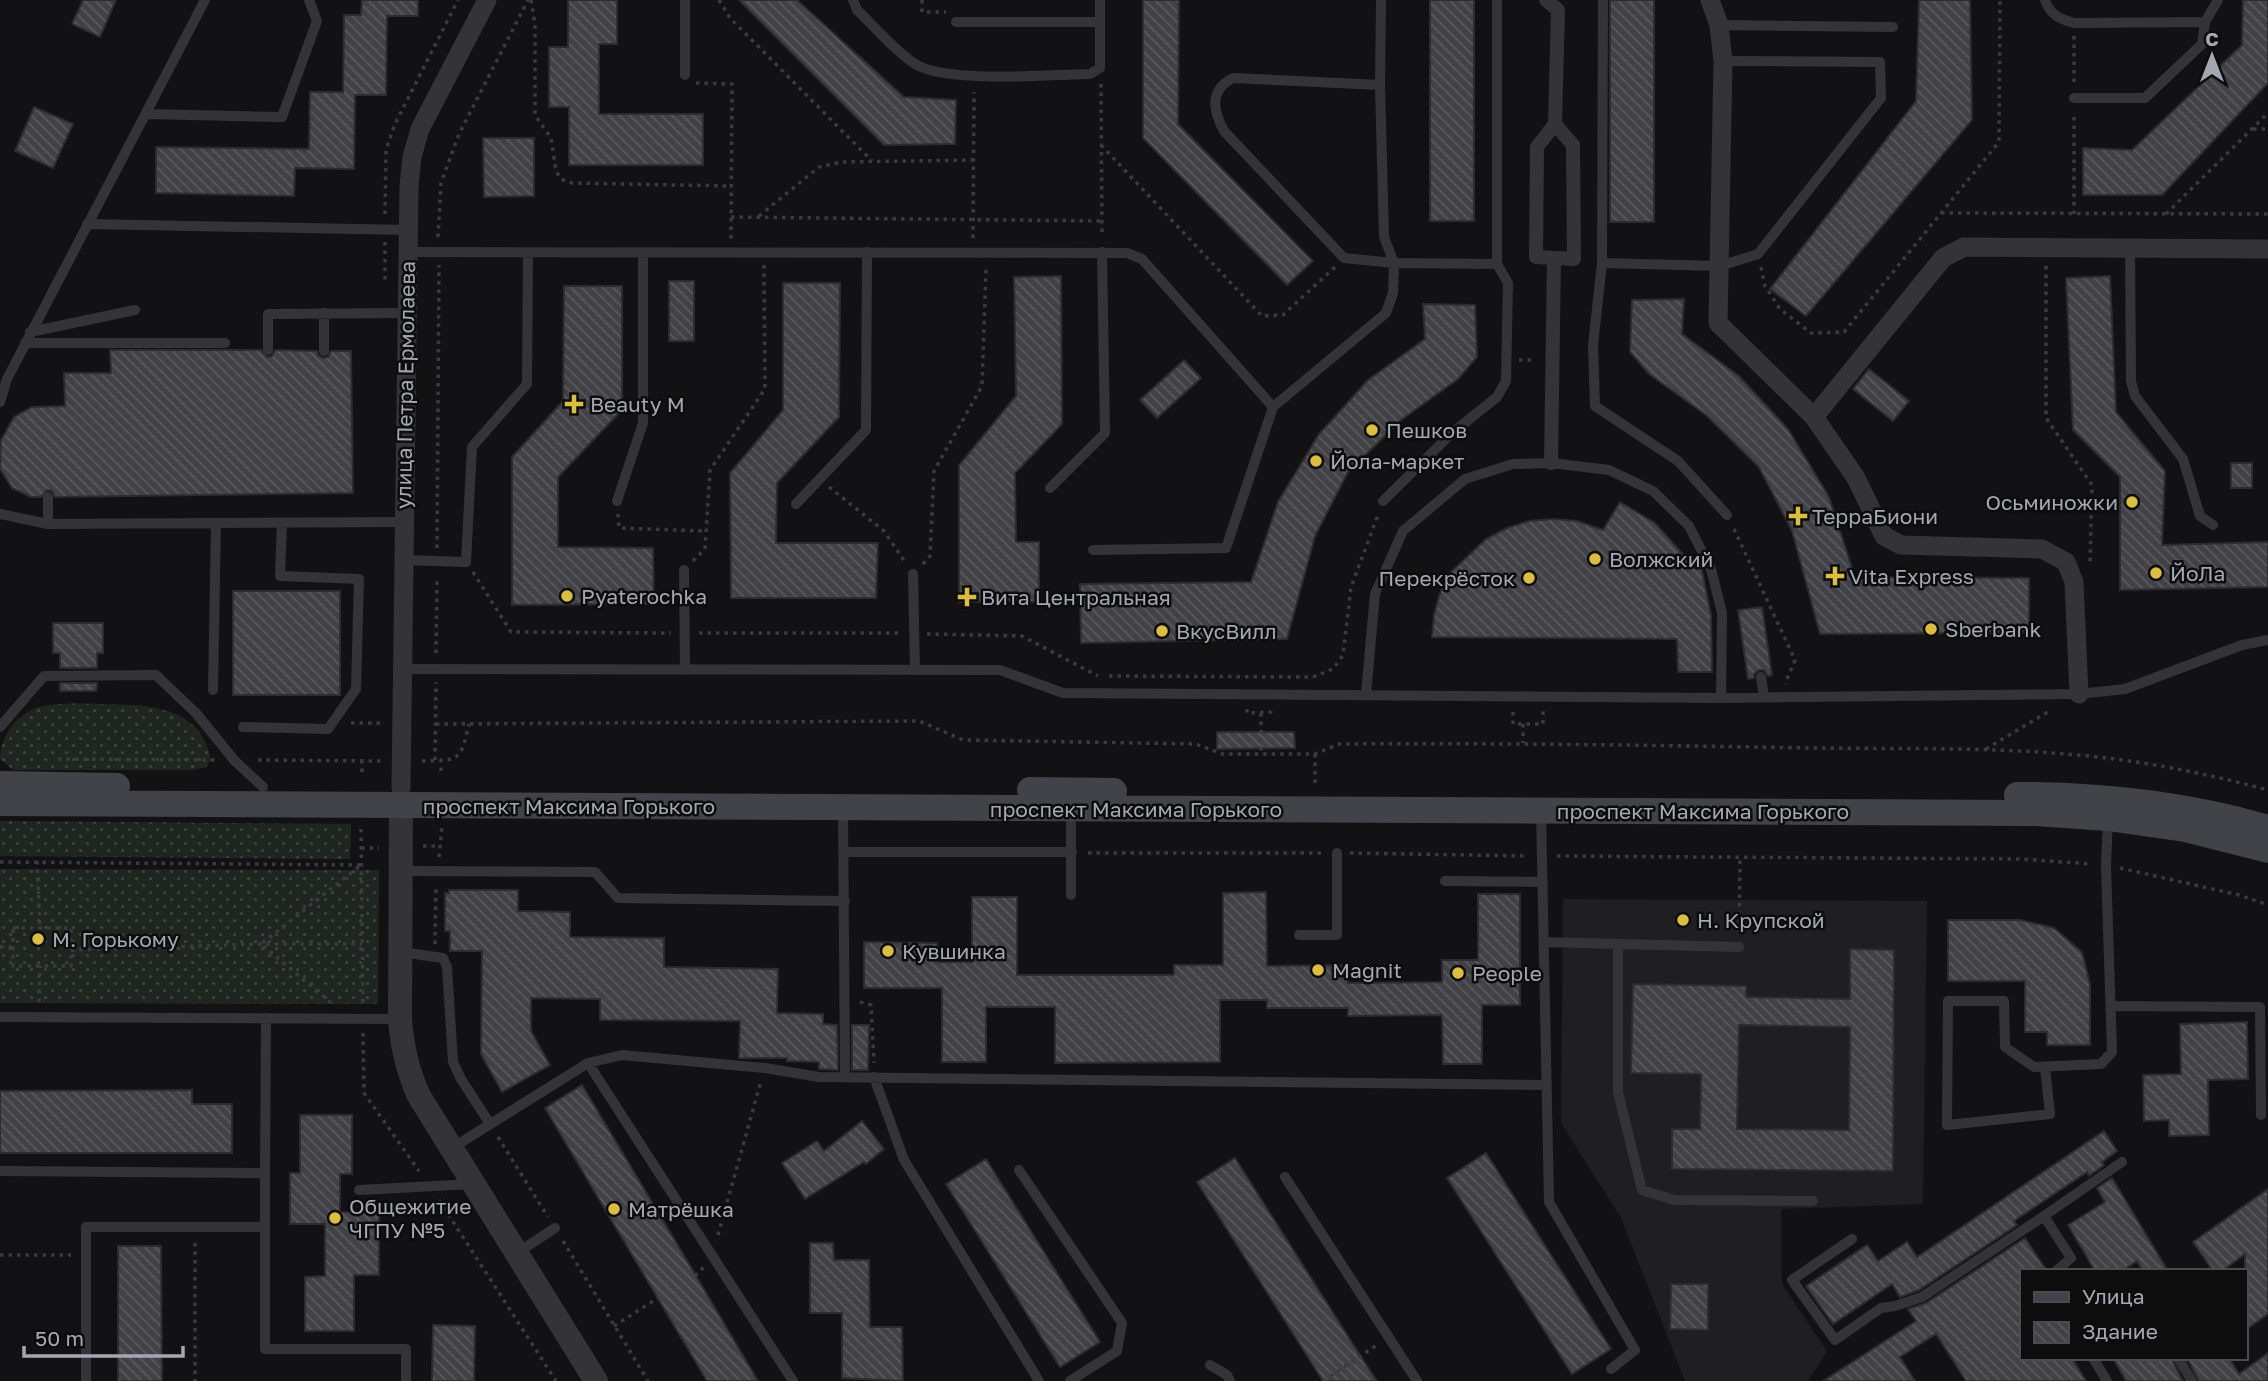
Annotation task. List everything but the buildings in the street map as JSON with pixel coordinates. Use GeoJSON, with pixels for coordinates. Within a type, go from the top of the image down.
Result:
{"type":"FeatureCollection","features":[{"type":"Feature","properties":{"kind":"main road","name":"проспект Максима Горького"},"geometry":{"type":"LineString","coordinates":[[0,785],[263,787],[401,797]]}},
{"type":"Feature","properties":{"kind":"main road","name":"проспект Максима Горького"},"geometry":{"type":"LineString","coordinates":[[0,803],[401,797],[1541,802],[2029,795],[2109,808],[2268,850]]}},
{"type":"Feature","properties":{"kind":"main road","name":"проспект Максима Горького"},"geometry":{"type":"LineString","coordinates":[[2109,808],[2178,806],[2268,828]]}},
{"type":"Feature","properties":{"kind":"street","name":"улица Петра Ермолаева"},"geometry":{"type":"LineString","coordinates":[[401,797],[407,252],[411,167],[420,129],[487,0]]}},
{"type":"Feature","properties":{"kind":"street"},"geometry":{"type":"LineString","coordinates":[[1546,0],[1558,10]]}},
{"type":"Feature","properties":{"kind":"street"},"geometry":{"type":"LineString","coordinates":[[1555,124],[1573,145],[1574,259],[1536,257],[1537,147],[1555,124],[1558,10],[1569,0]]}},
{"type":"Feature","properties":{"kind":"street"},"geometry":{"type":"LineString","coordinates":[[1710,0],[1719,25],[1723,61],[1718,323],[1814,417],[1856,478],[1884,536],[1901,545],[2042,549],[2066,562],[2074,582],[2079,694]]}},
{"type":"Feature","properties":{"kind":"street"},"geometry":{"type":"LineString","coordinates":[[1814,417],[1943,258],[1964,247],[2268,250]]}},
{"type":"Feature","properties":{"kind":"street"},"geometry":{"type":"LineString","coordinates":[[1551,463],[1554,258]]}},
{"type":"Feature","properties":{"kind":"street"},"geometry":{"type":"LineString","coordinates":[[401,797],[400,1018],[402,1048],[408,1072],[419,1096],[596,1381]]}},
{"type":"Feature","properties":{"kind":"lane"},"geometry":{"type":"LineString","coordinates":[[0,402],[3,377],[25,343],[205,0]]}},
{"type":"Feature","properties":{"kind":"lane"},"geometry":{"type":"LineString","coordinates":[[146,114],[282,117],[317,21],[309,0]]}},
{"type":"Feature","properties":{"kind":"lane"},"geometry":{"type":"LineString","coordinates":[[685,0],[685,75]]}},
{"type":"Feature","properties":{"kind":"lane"},"geometry":{"type":"LineString","coordinates":[[853,0],[856,10],[916,65],[936,72],[974,76],[1090,74],[1100,68],[1100,0]]}},
{"type":"Feature","properties":{"kind":"lane"},"geometry":{"type":"LineString","coordinates":[[1093,550],[1226,548],[1273,407],[1386,313],[1393,293],[1394,263],[1384,237],[1381,0]]}},
{"type":"Feature","properties":{"kind":"lane"},"geometry":{"type":"LineString","coordinates":[[1383,500],[1452,433],[1497,397],[1506,381],[1508,283],[1497,264],[1497,0]]}},
{"type":"Feature","properties":{"kind":"lane"},"geometry":{"type":"LineString","coordinates":[[1603,0],[1602,263],[1593,345],[1595,406],[1678,461],[1727,515]]}},
{"type":"Feature","properties":{"kind":"lane"},"geometry":{"type":"LineString","coordinates":[[2045,0],[2047,8],[2058,19],[2074,23],[2205,22]]}},
{"type":"Feature","properties":{"kind":"lane"},"geometry":{"type":"LineString","coordinates":[[2074,97],[2145,97],[2202,44],[2205,22],[2218,0]]}},
{"type":"Feature","properties":{"kind":"lane"},"geometry":{"type":"LineString","coordinates":[[956,22],[1100,22]]}},
{"type":"Feature","properties":{"kind":"lane"},"geometry":{"type":"LineString","coordinates":[[1719,25],[1894,27]]}},
{"type":"Feature","properties":{"kind":"lane"},"geometry":{"type":"LineString","coordinates":[[1602,263],[1720,266],[1758,254],[1881,98],[1880,62],[1723,61]]}},
{"type":"Feature","properties":{"kind":"lane"},"geometry":{"type":"LineString","coordinates":[[1380,85],[1233,78],[1223,83],[1215,99],[1215,116],[1224,131],[1344,258],[1394,263],[1497,264]]}},
{"type":"Feature","properties":{"kind":"lane"},"geometry":{"type":"LineString","coordinates":[[87,224],[408,230]]}},
{"type":"Feature","properties":{"kind":"lane"},"geometry":{"type":"LineString","coordinates":[[2130,248],[2132,381],[2135,396],[2183,459],[2200,516],[2213,525]]}},
{"type":"Feature","properties":{"kind":"lane"},"geometry":{"type":"LineString","coordinates":[[407,252],[1127,253],[1142,259],[1273,407]]}},
{"type":"Feature","properties":{"kind":"lane"},"geometry":{"type":"LineString","coordinates":[[796,504],[866,430],[867,252]]}},
{"type":"Feature","properties":{"kind":"lane"},"geometry":{"type":"LineString","coordinates":[[1050,488],[1105,433],[1102,252]]}},
{"type":"Feature","properties":{"kind":"lane"},"geometry":{"type":"LineString","coordinates":[[403,560],[466,562],[472,447],[527,384],[528,253]]}},
{"type":"Feature","properties":{"kind":"lane"},"geometry":{"type":"LineString","coordinates":[[617,501],[643,423],[643,253]]}},
{"type":"Feature","properties":{"kind":"lane"},"geometry":{"type":"LineString","coordinates":[[30,332],[135,310]]}},
{"type":"Feature","properties":{"kind":"lane"},"geometry":{"type":"LineString","coordinates":[[324,313],[324,351]]}},
{"type":"Feature","properties":{"kind":"lane"},"geometry":{"type":"LineString","coordinates":[[268,350],[268,314],[407,313]]}},
{"type":"Feature","properties":{"kind":"lane"},"geometry":{"type":"LineString","coordinates":[[25,343],[225,343]]}},
{"type":"Feature","properties":{"kind":"lane"},"geometry":{"type":"LineString","coordinates":[[1366,694],[1375,594],[1403,531],[1465,479],[1513,464],[1551,463],[1609,470],[1653,491],[1689,526],[1711,569],[1722,613],[1721,698]]}},
{"type":"Feature","properties":{"kind":"lane"},"geometry":{"type":"LineString","coordinates":[[48,497],[48,524]]}},
{"type":"Feature","properties":{"kind":"lane"},"geometry":{"type":"LineString","coordinates":[[0,514],[48,524],[404,522]]}},
{"type":"Feature","properties":{"kind":"lane"},"geometry":{"type":"LineString","coordinates":[[213,690],[216,523]]}},
{"type":"Feature","properties":{"kind":"lane"},"geometry":{"type":"LineString","coordinates":[[243,727],[328,729],[356,689],[359,579],[280,576],[282,523]]}},
{"type":"Feature","properties":{"kind":"lane"},"geometry":{"type":"LineString","coordinates":[[684,570],[685,670]]}},
{"type":"Feature","properties":{"kind":"lane"},"geometry":{"type":"LineString","coordinates":[[913,574],[915,670]]}},
{"type":"Feature","properties":{"kind":"lane"},"geometry":{"type":"LineString","coordinates":[[402,669],[1000,670],[1063,693],[1721,698],[2079,694],[2125,689],[2242,645],[2268,640]]}},
{"type":"Feature","properties":{"kind":"lane"},"geometry":{"type":"LineString","coordinates":[[0,727],[44,676],[156,675],[196,713],[234,760],[263,787]]}},
{"type":"Feature","properties":{"kind":"lane"},"geometry":{"type":"LineString","coordinates":[[1761,677],[1764,697]]}},
{"type":"Feature","properties":{"kind":"lane"},"geometry":{"type":"LineString","coordinates":[[844,799],[845,1077]]}},
{"type":"Feature","properties":{"kind":"lane"},"geometry":{"type":"LineString","coordinates":[[1071,799],[1071,895]]}},
{"type":"Feature","properties":{"kind":"lane"},"geometry":{"type":"LineString","coordinates":[[1541,802],[1549,1202],[1635,1350],[1611,1369]]}},
{"type":"Feature","properties":{"kind":"lane"},"geometry":{"type":"LineString","coordinates":[[2045,1067],[2050,1114],[1947,1125],[1948,1000],[2004,1001],[2004,1047],[2034,1068],[2045,1067],[2101,1064],[2112,1052],[2106,866],[2109,808]]}},
{"type":"Feature","properties":{"kind":"lane"},"geometry":{"type":"LineString","coordinates":[[844,852],[1072,852]]}},
{"type":"Feature","properties":{"kind":"lane"},"geometry":{"type":"LineString","coordinates":[[1299,935],[1337,935],[1337,853]]}},
{"type":"Feature","properties":{"kind":"lane"},"geometry":{"type":"LineString","coordinates":[[400,871],[595,872],[618,898],[845,901]]}},
{"type":"Feature","properties":{"kind":"lane"},"geometry":{"type":"LineString","coordinates":[[1445,881],[1543,881]]}},
{"type":"Feature","properties":{"kind":"lane"},"geometry":{"type":"LineString","coordinates":[[1544,942],[1739,947]]}},
{"type":"Feature","properties":{"kind":"lane"},"geometry":{"type":"LineString","coordinates":[[1618,944],[1618,1092],[1642,1190],[1674,1199],[1813,1201]]}},
{"type":"Feature","properties":{"kind":"lane"},"geometry":{"type":"LineString","coordinates":[[400,952],[443,958],[447,967],[453,1062],[490,1124]]}},
{"type":"Feature","properties":{"kind":"lane"},"geometry":{"type":"LineString","coordinates":[[2111,1006],[2260,1007],[2261,1115]]}},
{"type":"Feature","properties":{"kind":"lane"},"geometry":{"type":"LineString","coordinates":[[0,1017],[400,1018]]}},
{"type":"Feature","properties":{"kind":"lane"},"geometry":{"type":"LineString","coordinates":[[266,1018],[265,1349],[406,1349],[406,1381]]}},
{"type":"Feature","properties":{"kind":"lane"},"geometry":{"type":"LineString","coordinates":[[452,1149],[589,1063],[622,1055],[819,1077],[1547,1086]]}},
{"type":"Feature","properties":{"kind":"lane"},"geometry":{"type":"LineString","coordinates":[[589,1063],[793,1381]]}},
{"type":"Feature","properties":{"kind":"lane"},"geometry":{"type":"LineString","coordinates":[[874,1077],[904,1160],[1038,1381]]}},
{"type":"Feature","properties":{"kind":"lane"},"geometry":{"type":"LineString","coordinates":[[1852,1239],[1792,1280],[1835,1340],[1881,1308],[1922,1297],[2122,1162]]}},
{"type":"Feature","properties":{"kind":"lane"},"geometry":{"type":"LineString","coordinates":[[1019,1170],[1122,1323],[1117,1351],[1070,1381]]}},
{"type":"Feature","properties":{"kind":"lane"},"geometry":{"type":"LineString","coordinates":[[0,1171],[265,1173]]}},
{"type":"Feature","properties":{"kind":"lane"},"geometry":{"type":"LineString","coordinates":[[1285,1177],[1418,1381]]}},
{"type":"Feature","properties":{"kind":"lane"},"geometry":{"type":"LineString","coordinates":[[359,1190],[474,1184]]}},
{"type":"Feature","properties":{"kind":"lane"},"geometry":{"type":"LineString","coordinates":[[2044,1216],[2071,1258],[2058,1269]]}},
{"type":"Feature","properties":{"kind":"lane"},"geometry":{"type":"LineString","coordinates":[[86,1381],[86,1227],[265,1227]]}},
{"type":"Feature","properties":{"kind":"lane"},"geometry":{"type":"LineString","coordinates":[[516,1253],[555,1228]]}},
{"type":"Feature","properties":{"kind":"lane"},"geometry":{"type":"LineString","coordinates":[[2094,1360],[2107,1381]]}},
{"type":"Feature","properties":{"kind":"lane"},"geometry":{"type":"LineString","coordinates":[[2179,1360],[2192,1381]]}},
{"type":"Feature","properties":{"kind":"lane"},"geometry":{"type":"LineString","coordinates":[[1210,1364],[1227,1375],[1230,1381]]}},
{"type":"Feature","properties":{"kind":"path"},"geometry":{"type":"LineString","coordinates":[[529,0],[535,24],[535,115],[551,138],[556,171],[561,179],[572,183],[731,186]]}},
{"type":"Feature","properties":{"kind":"path"},"geometry":{"type":"LineString","coordinates":[[441,771],[436,724],[436,669],[438,214],[441,183],[471,106],[529,0]]}},
{"type":"Feature","properties":{"kind":"path"},"geometry":{"type":"LineString","coordinates":[[719,0],[730,18],[872,161]]}},
{"type":"Feature","properties":{"kind":"path"},"geometry":{"type":"LineString","coordinates":[[922,0],[922,12],[951,13],[956,22]]}},
{"type":"Feature","properties":{"kind":"path"},"geometry":{"type":"LineString","coordinates":[[1758,254],[1765,286],[1780,309],[1811,333],[1844,332],[1999,142],[2000,0]]}},
{"type":"Feature","properties":{"kind":"path"},"geometry":{"type":"LineString","coordinates":[[2074,23],[2074,214]]}},
{"type":"Feature","properties":{"kind":"path"},"geometry":{"type":"LineString","coordinates":[[1100,68],[1102,252]]}},
{"type":"Feature","properties":{"kind":"path"},"geometry":{"type":"LineString","coordinates":[[685,75],[692,83],[732,84],[732,252]]}},
{"type":"Feature","properties":{"kind":"path"},"geometry":{"type":"LineString","coordinates":[[973,252],[974,76]]}},
{"type":"Feature","properties":{"kind":"path"},"geometry":{"type":"LineString","coordinates":[[2166,214],[2268,113]]}},
{"type":"Feature","properties":{"kind":"path"},"geometry":{"type":"LineString","coordinates":[[2252,129],[2268,129]]}},
{"type":"Feature","properties":{"kind":"path"},"geometry":{"type":"LineString","coordinates":[[1101,145],[1262,316],[1283,315],[1344,258]]}},
{"type":"Feature","properties":{"kind":"path"},"geometry":{"type":"LineString","coordinates":[[758,217],[819,167],[841,162],[974,160]]}},
{"type":"Feature","properties":{"kind":"path"},"geometry":{"type":"LineString","coordinates":[[1941,213],[2268,214]]}},
{"type":"Feature","properties":{"kind":"path"},"geometry":{"type":"LineString","coordinates":[[731,217],[1101,221]]}},
{"type":"Feature","properties":{"kind":"path"},"geometry":{"type":"LineString","coordinates":[[2046,247],[2046,418],[2092,485],[2091,564],[2074,582]]}},
{"type":"Feature","properties":{"kind":"path"},"geometry":{"type":"LineString","coordinates":[[684,570],[705,549],[710,470],[765,389],[764,252]]}},
{"type":"Feature","properties":{"kind":"path"},"geometry":{"type":"LineString","coordinates":[[820,480],[884,531],[913,574],[930,556],[934,471],[982,386],[986,252]]}},
{"type":"Feature","properties":{"kind":"path"},"geometry":{"type":"LineString","coordinates":[[466,562],[511,632],[914,633],[1022,636],[1096,676],[1313,677],[1334,669],[1343,654],[1351,587],[1383,500]]}},
{"type":"Feature","properties":{"kind":"path"},"geometry":{"type":"LineString","coordinates":[[617,501],[619,528],[706,531]]}},
{"type":"Feature","properties":{"kind":"path"},"geometry":{"type":"LineString","coordinates":[[1740,539],[1795,660],[1779,697]]}},
{"type":"Feature","properties":{"kind":"path"},"geometry":{"type":"LineString","coordinates":[[1984,751],[2079,694]]}},
{"type":"Feature","properties":{"kind":"path"},"geometry":{"type":"LineString","coordinates":[[1261,713],[1261,754]]}},
{"type":"Feature","properties":{"kind":"path"},"geometry":{"type":"LineString","coordinates":[[436,724],[919,721],[963,740],[1196,744],[1222,754],[1315,754],[1339,744],[1523,743],[1984,751],[2064,754],[2130,761],[2207,774],[2268,790]]}},
{"type":"Feature","properties":{"kind":"path"},"geometry":{"type":"LineString","coordinates":[[332,723],[392,723]]}},
{"type":"Feature","properties":{"kind":"path"},"geometry":{"type":"LineString","coordinates":[[416,761],[452,760],[457,757],[464,746],[469,724]]}},
{"type":"Feature","properties":{"kind":"path"},"geometry":{"type":"LineString","coordinates":[[1513,724],[1543,724]]}},
{"type":"Feature","properties":{"kind":"path"},"geometry":{"type":"LineString","coordinates":[[1523,724],[1523,743]]}},
{"type":"Feature","properties":{"kind":"path"},"geometry":{"type":"LineString","coordinates":[[1315,754],[1315,770]]}},
{"type":"Feature","properties":{"kind":"path"},"geometry":{"type":"LineString","coordinates":[[53,759],[211,760]]}},
{"type":"Feature","properties":{"kind":"path"},"geometry":{"type":"LineString","coordinates":[[253,760],[388,761]]}},
{"type":"Feature","properties":{"kind":"path"},"geometry":{"type":"LineString","coordinates":[[362,761],[362,772]]}},
{"type":"Feature","properties":{"kind":"path"},"geometry":{"type":"LineString","coordinates":[[360,827],[363,1007]]}},
{"type":"Feature","properties":{"kind":"path"},"geometry":{"type":"LineString","coordinates":[[412,846],[441,846],[437,871],[434,956]]}},
{"type":"Feature","properties":{"kind":"path"},"geometry":{"type":"LineString","coordinates":[[360,848],[388,847]]}},
{"type":"Feature","properties":{"kind":"path"},"geometry":{"type":"LineString","coordinates":[[1072,852],[1535,856]]}},
{"type":"Feature","properties":{"kind":"path"},"geometry":{"type":"LineString","coordinates":[[1551,856],[2022,859],[2098,864]]}},
{"type":"Feature","properties":{"kind":"path"},"geometry":{"type":"LineString","coordinates":[[1740,857],[1740,912]]}},
{"type":"Feature","properties":{"kind":"path"},"geometry":{"type":"LineString","coordinates":[[37,861],[40,928]]}},
{"type":"Feature","properties":{"kind":"path"},"geometry":{"type":"LineString","coordinates":[[0,862],[361,864]]}},
{"type":"Feature","properties":{"kind":"path"},"geometry":{"type":"LineString","coordinates":[[261,944],[361,864]]}},
{"type":"Feature","properties":{"kind":"path"},"geometry":{"type":"LineString","coordinates":[[2116,867],[2239,895],[2268,905]]}},
{"type":"Feature","properties":{"kind":"path"},"geometry":{"type":"LineString","coordinates":[[13,928],[71,928],[71,966],[13,966],[13,947],[13,928]]}},
{"type":"Feature","properties":{"kind":"path"},"geometry":{"type":"LineString","coordinates":[[261,944],[338,1009]]}},
{"type":"Feature","properties":{"kind":"path"},"geometry":{"type":"LineString","coordinates":[[71,950],[362,944]]}},
{"type":"Feature","properties":{"kind":"path"},"geometry":{"type":"LineString","coordinates":[[0,947],[13,947]]}},
{"type":"Feature","properties":{"kind":"path"},"geometry":{"type":"LineString","coordinates":[[845,996],[871,1005],[874,1077]]}},
{"type":"Feature","properties":{"kind":"path"},"geometry":{"type":"LineString","coordinates":[[363,1033],[363,1093],[430,1187],[556,1381]]}},
{"type":"Feature","properties":{"kind":"path"},"geometry":{"type":"LineString","coordinates":[[695,1276],[712,1258],[765,1069]]}},
{"type":"Feature","properties":{"kind":"path"},"geometry":{"type":"LineString","coordinates":[[490,1124],[648,1381]]}},
{"type":"Feature","properties":{"kind":"path"},"geometry":{"type":"LineString","coordinates":[[195,1227],[195,1381]]}},
{"type":"Feature","properties":{"kind":"path"},"geometry":{"type":"LineString","coordinates":[[0,1255],[86,1255]]}},
{"type":"Feature","properties":{"kind":"path"},"geometry":{"type":"LineString","coordinates":[[614,1326],[658,1298]]}},
{"type":"Feature","properties":{"kind":"path"},"geometry":{"type":"LineString","coordinates":[[1323,1381],[1389,1337]]}},
{"type":"Feature","properties":{"kind":"shaded area"},"geometry":{"type":"Polygon","coordinates":[[[70,704],[135,705],[173,713],[193,725],[207,746],[211,760],[206,767],[192,770],[13,770],[0,759],[3,743],[10,729],[22,716],[36,708],[70,704]]]}},
{"type":"Feature","properties":{"kind":"shaded area"},"geometry":{"type":"Polygon","coordinates":[[[0,821],[351,824],[350,859],[0,856],[0,821]]]}},
{"type":"Feature","properties":{"kind":"shaded area"},"geometry":{"type":"Polygon","coordinates":[[[0,869],[379,870],[378,1004],[0,1003],[0,869]]]}},
{"type":"Feature","properties":{"kind":"shaded area"},"geometry":{"type":"Polygon","coordinates":[[[1563,899],[1927,901],[1923,1204],[1781,1209],[1782,1284],[1827,1351],[1808,1381],[1685,1381],[1621,1218],[1561,1123],[1563,899]]]}},
{"type":"Feature","properties":{"kind":"place","name":"Beauty M"},"geometry":{"type":"Point","coordinates":[574,404]}},
{"type":"Feature","properties":{"kind":"place","name":"Пешков"},"geometry":{"type":"Point","coordinates":[1372,430]}},
{"type":"Feature","properties":{"kind":"place","name":"Йола-маркет"},"geometry":{"type":"Point","coordinates":[1316,461]}},
{"type":"Feature","properties":{"kind":"place","name":"Осьминожки"},"geometry":{"type":"Point","coordinates":[2132,502]}},
{"type":"Feature","properties":{"kind":"place","name":"ТерраБиони"},"geometry":{"type":"Point","coordinates":[1798,516]}},
{"type":"Feature","properties":{"kind":"place","name":"Волжский"},"geometry":{"type":"Point","coordinates":[1595,559]}},
{"type":"Feature","properties":{"kind":"place","name":"ЙоЛа"},"geometry":{"type":"Point","coordinates":[2156,573]}},
{"type":"Feature","properties":{"kind":"place","name":"Vita Express"},"geometry":{"type":"Point","coordinates":[1835,576]}},
{"type":"Feature","properties":{"kind":"place","name":"Перекрёсток"},"geometry":{"type":"Point","coordinates":[1529,578]}},
{"type":"Feature","properties":{"kind":"place","name":"Pyaterochka"},"geometry":{"type":"Point","coordinates":[567,596]}},
{"type":"Feature","properties":{"kind":"place","name":"Вита Центральная"},"geometry":{"type":"Point","coordinates":[967,597]}},
{"type":"Feature","properties":{"kind":"place","name":"Sberbank"},"geometry":{"type":"Point","coordinates":[1931,629]}},
{"type":"Feature","properties":{"kind":"place","name":"ВкусВилл"},"geometry":{"type":"Point","coordinates":[1162,631]}},
{"type":"Feature","properties":{"kind":"place","name":"Н. Крупской"},"geometry":{"type":"Point","coordinates":[1683,920]}},
{"type":"Feature","properties":{"kind":"place","name":"М. Горькому"},"geometry":{"type":"Point","coordinates":[38,939]}},
{"type":"Feature","properties":{"kind":"place","name":"Кувшинка"},"geometry":{"type":"Point","coordinates":[888,951]}},
{"type":"Feature","properties":{"kind":"place","name":"Magnit"},"geometry":{"type":"Point","coordinates":[1318,970]}},
{"type":"Feature","properties":{"kind":"place","name":"People"},"geometry":{"type":"Point","coordinates":[1458,973]}},
{"type":"Feature","properties":{"kind":"place","name":"Матрёшка"},"geometry":{"type":"Point","coordinates":[614,1209]}},
{"type":"Feature","properties":{"kind":"place","name":"Общежитие ЧГПУ №5"},"geometry":{"type":"Point","coordinates":[335,1218]}}]}
